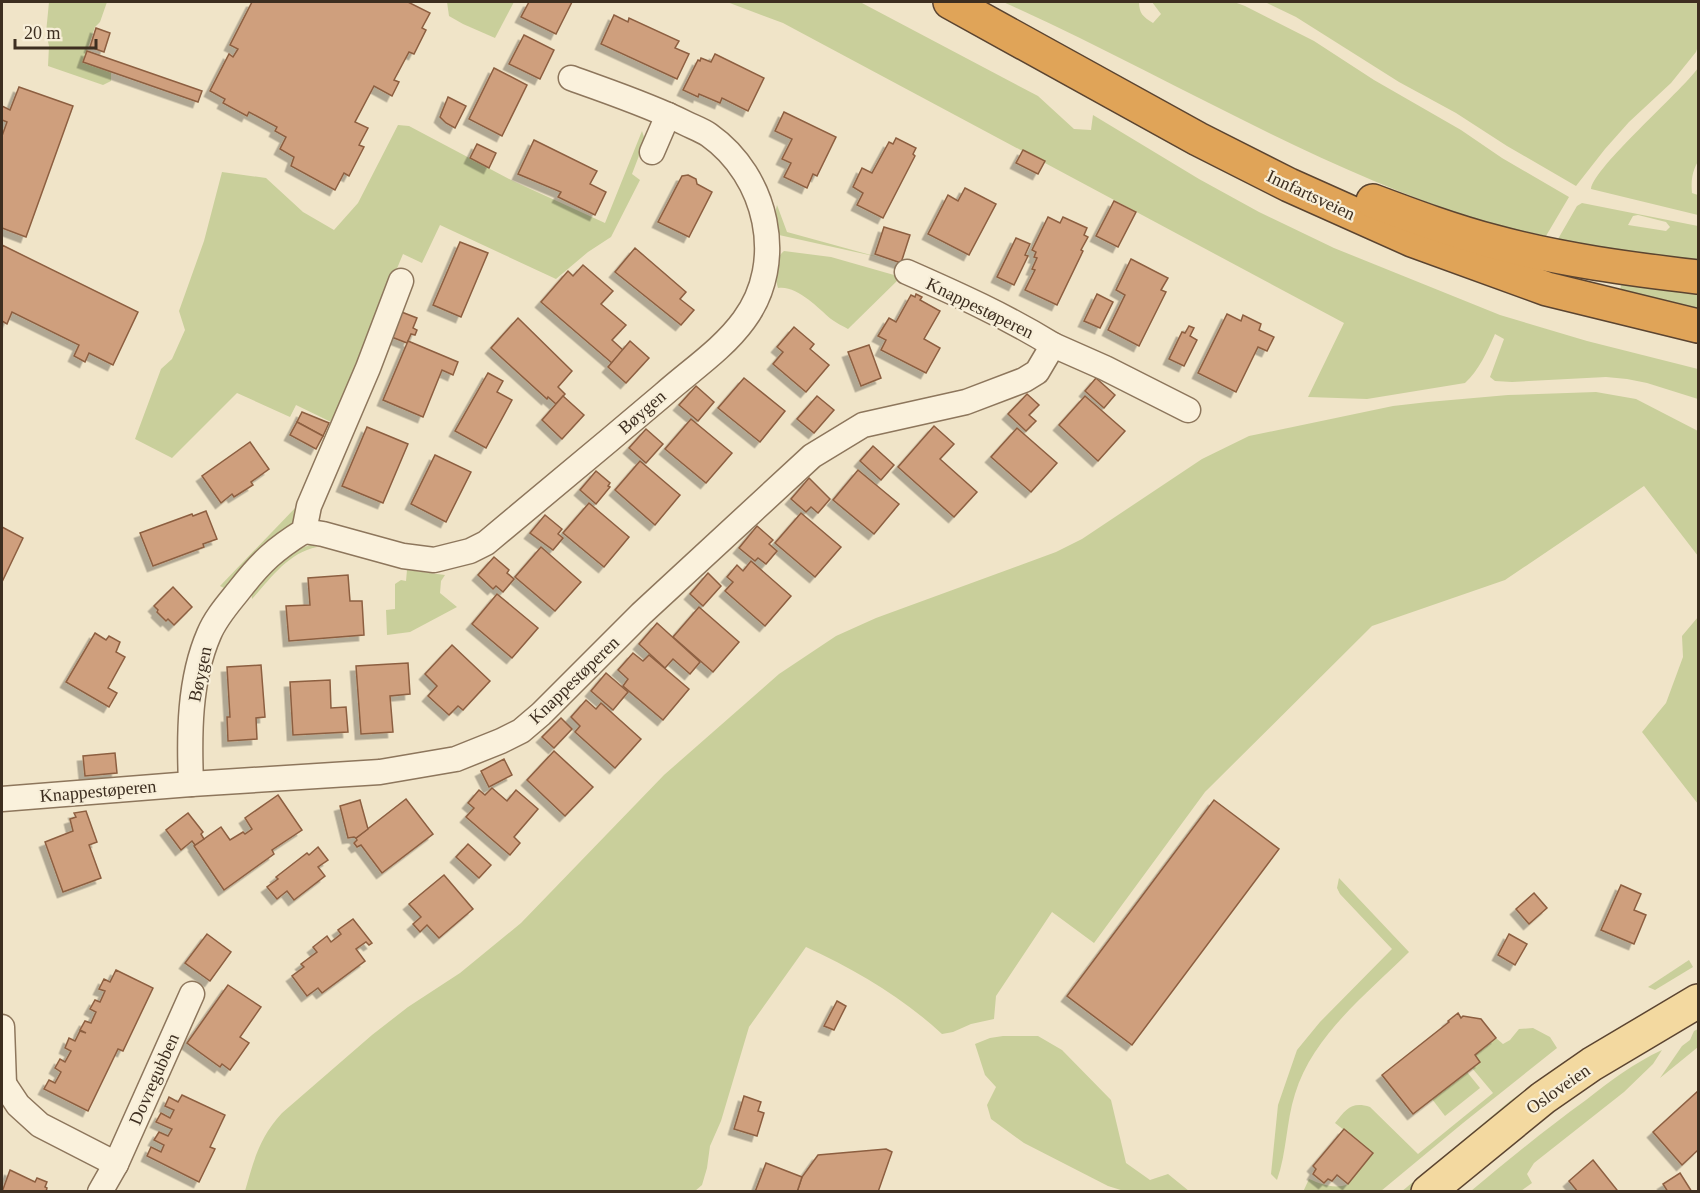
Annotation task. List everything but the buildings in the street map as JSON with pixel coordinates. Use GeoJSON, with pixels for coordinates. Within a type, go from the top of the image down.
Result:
{"type":"FeatureCollection","features":[{"type":"Feature","properties":{"kind":"highway","name":"Innfartsveien"},"geometry":{"type":"LineString","coordinates":[[950,2],[1198,139],[1289,185],[1412,240],[1546,289],[1698,326]]}},
{"type":"Feature","properties":{"kind":"highway"},"geometry":{"type":"LineString","coordinates":[[1289,185],[1348,192],[1455,230],[1558,257],[1698,277]]}},
{"type":"Feature","properties":{"kind":"highway"},"geometry":{"type":"LineString","coordinates":[[1581,298],[1664,340],[1698,350]]}},
{"type":"Feature","properties":{"kind":"main road","name":"Osloveien"},"geometry":{"type":"LineString","coordinates":[[1428,1191],[1543,1098],[1592,1064],[1698,1001]]}},
{"type":"Feature","properties":{"kind":"street","name":"Bøygen"},"geometry":{"type":"LineString","coordinates":[[191,784],[193,696],[200,661],[210,633],[223,610],[260,563],[278,547],[304,531],[403,556],[434,560],[470,551],[486,543],[727,339],[744,319],[756,299],[766,270],[769,244],[763,213],[755,189],[741,165],[726,148],[708,134],[668,115],[571,78]]}},
{"type":"Feature","properties":{"kind":"street"},"geometry":{"type":"LineString","coordinates":[[652,152],[668,115]]}},
{"type":"Feature","properties":{"kind":"street","name":"Knappestøperen"},"geometry":{"type":"LineString","coordinates":[[907,272],[1019,324],[1053,345],[1105,368],[1188,410]]}},
{"type":"Feature","properties":{"kind":"street"},"geometry":{"type":"LineString","coordinates":[[304,531],[309,506],[363,378],[400,281]]}},
{"type":"Feature","properties":{"kind":"street","name":"Knappestøperen"},"geometry":{"type":"LineString","coordinates":[[2,799],[380,772],[456,759],[501,741],[521,731],[541,714],[642,614],[812,456],[863,424],[966,402],[1024,380],[1037,372],[1053,345]]}},
{"type":"Feature","properties":{"kind":"street","name":"Dovregubben"},"geometry":{"type":"LineString","coordinates":[[100,1191],[116,1164],[192,994]]}},
{"type":"Feature","properties":{"kind":"street"},"geometry":{"type":"LineString","coordinates":[[2,1027],[3,1085],[18,1106],[40,1125],[116,1164]]}},
{"type":"Feature","properties":{"kind":"green space"},"geometry":{"type":"Polygon","coordinates":[[[49,2],[107,2],[100,22],[95,27],[83,62],[111,72],[111,81],[103,85],[48,66],[49,46],[46,33],[49,2]]]}},
{"type":"Feature","properties":{"kind":"green space"},"geometry":{"type":"Polygon","coordinates":[[[447,2],[514,2],[495,38],[449,16],[447,2]]]}},
{"type":"Feature","properties":{"kind":"green space"},"geometry":{"type":"Polygon","coordinates":[[[727,2],[860,2],[1038,96],[1074,129],[1091,130],[1093,115],[1199,179],[1259,212],[1334,248],[1500,315],[1587,341],[1698,369],[1698,399],[1647,383],[1606,377],[1495,381],[1490,377],[1504,339],[1495,334],[1479,367],[1465,383],[1367,399],[1308,397],[1344,323],[783,23],[727,2]]]}},
{"type":"Feature","properties":{"kind":"green space"},"geometry":{"type":"Polygon","coordinates":[[[1003,2],[1139,2],[1142,14],[1153,23],[1161,14],[1152,2],[1234,2],[1314,41],[1374,80],[1461,130],[1502,158],[1569,197],[1546,236],[1479,220],[1357,174],[1003,2]]]}},
{"type":"Feature","properties":{"kind":"green space"},"geometry":{"type":"Polygon","coordinates":[[[1265,2],[1698,2],[1698,46],[1696,52],[1671,83],[1629,122],[1576,186],[1456,113],[1399,82],[1296,17],[1265,2]]]}},
{"type":"Feature","properties":{"kind":"green space"},"geometry":{"type":"Polygon","coordinates":[[[1698,68],[1698,161],[1693,173],[1692,193],[1698,195],[1698,215],[1591,189],[1606,164],[1698,68]]]}},
{"type":"Feature","properties":{"kind":"green space"},"geometry":{"type":"Polygon","coordinates":[[[398,125],[409,126],[513,181],[605,223],[642,131],[645,140],[632,174],[640,180],[611,237],[588,252],[556,279],[440,225],[422,263],[403,254],[339,421],[331,422],[296,405],[290,417],[237,393],[172,458],[135,439],[161,369],[172,359],[185,330],[179,311],[204,241],[222,172],[266,178],[303,212],[334,230],[358,203],[398,125]]]}},
{"type":"Feature","properties":{"kind":"green space"},"geometry":{"type":"Polygon","coordinates":[[[1582,203],[1698,226],[1698,264],[1600,249],[1596,246],[1558,239],[1577,206],[1582,203]],[[1638,215],[1633,216],[1628,225],[1666,231],[1670,227],[1666,222],[1638,215]]]}},
{"type":"Feature","properties":{"kind":"green space"},"geometry":{"type":"Polygon","coordinates":[[[777,205],[787,232],[878,257],[779,235],[773,221],[777,205]]]}},
{"type":"Feature","properties":{"kind":"green space"},"geometry":{"type":"Polygon","coordinates":[[[784,251],[831,257],[901,277],[848,329],[800,294],[785,288],[778,288],[776,268],[778,258],[784,251]]]}},
{"type":"Feature","properties":{"kind":"green space"},"geometry":{"type":"Polygon","coordinates":[[[1625,283],[1698,287],[1698,312],[1620,291],[1621,285],[1625,283]]]}},
{"type":"Feature","properties":{"kind":"green space"},"geometry":{"type":"Polygon","coordinates":[[[1596,392],[1636,399],[1698,431],[1698,556],[1644,486],[1505,580],[1372,626],[1205,792],[1094,943],[1052,912],[996,996],[994,1019],[942,1034],[878,985],[806,947],[749,1027],[721,1121],[710,1146],[702,1185],[695,1191],[245,1191],[263,1140],[282,1113],[372,1035],[408,1007],[460,973],[521,923],[664,775],[779,674],[836,636],[876,618],[1056,552],[1082,539],[1202,459],[1249,436],[1393,406],[1508,395],[1596,392]]]}},
{"type":"Feature","properties":{"kind":"green space"},"geometry":{"type":"Polygon","coordinates":[[[298,505],[299,525],[226,589],[220,586],[298,505]]]}},
{"type":"Feature","properties":{"kind":"green space"},"geometry":{"type":"Polygon","coordinates":[[[311,545],[317,547],[289,561],[252,599],[251,590],[270,569],[295,551],[311,545]]]}},
{"type":"Feature","properties":{"kind":"green space"},"geometry":{"type":"Polygon","coordinates":[[[407,570],[445,575],[441,581],[440,593],[457,607],[410,632],[387,635],[386,610],[395,609],[395,584],[401,580],[406,581],[407,570]]]}},
{"type":"Feature","properties":{"kind":"green space"},"geometry":{"type":"Polygon","coordinates":[[[1698,617],[1698,804],[1642,732],[1666,703],[1683,657],[1682,636],[1698,617]]]}},
{"type":"Feature","properties":{"kind":"green space"},"geometry":{"type":"Polygon","coordinates":[[[1339,878],[1409,952],[1343,1017],[1314,1053],[1295,1094],[1277,1180],[1271,1174],[1278,1105],[1297,1050],[1320,1022],[1392,949],[1340,894],[1337,888],[1339,878]]]}},
{"type":"Feature","properties":{"kind":"green space"},"geometry":{"type":"Polygon","coordinates":[[[1689,960],[1693,967],[1655,990],[1648,987],[1689,960]]]}},
{"type":"Feature","properties":{"kind":"green space"},"geometry":{"type":"Polygon","coordinates":[[[1533,1028],[1550,1037],[1557,1048],[1381,1191],[1303,1192],[1309,1179],[1333,1186],[1348,1184],[1373,1153],[1335,1123],[1350,1108],[1358,1105],[1370,1107],[1418,1154],[1493,1093],[1472,1068],[1480,1062],[1475,1055],[1496,1038],[1503,1044],[1510,1040],[1519,1029],[1533,1028]]]}},
{"type":"Feature","properties":{"kind":"green space"},"geometry":{"type":"Polygon","coordinates":[[[1698,1029],[1698,1047],[1660,1078],[1682,1046],[1698,1029]]]}},
{"type":"Feature","properties":{"kind":"green space"},"geometry":{"type":"Polygon","coordinates":[[[1003,1036],[1038,1036],[1062,1050],[1111,1100],[1126,1163],[1150,1180],[1168,1174],[1189,1191],[1124,1191],[1108,1186],[1024,1143],[991,1119],[987,1105],[996,1087],[985,1075],[975,1044],[1003,1036]]]}},
{"type":"Feature","properties":{"kind":"green space"},"geometry":{"type":"Polygon","coordinates":[[[1662,1050],[1653,1064],[1624,1092],[1534,1163],[1527,1174],[1532,1183],[1521,1191],[1471,1191],[1604,1086],[1662,1050]]]}},
{"type":"Feature","properties":{"kind":"green space"},"geometry":{"type":"Polygon","coordinates":[[[1565,1061],[1566,1064],[1410,1191],[1401,1192],[1510,1101],[1565,1061]]]}},
{"type":"Feature","properties":{"kind":"green space"},"geometry":{"type":"Polygon","coordinates":[[[1467,1072],[1480,1088],[1445,1116],[1432,1099],[1467,1072]]]}}]}
